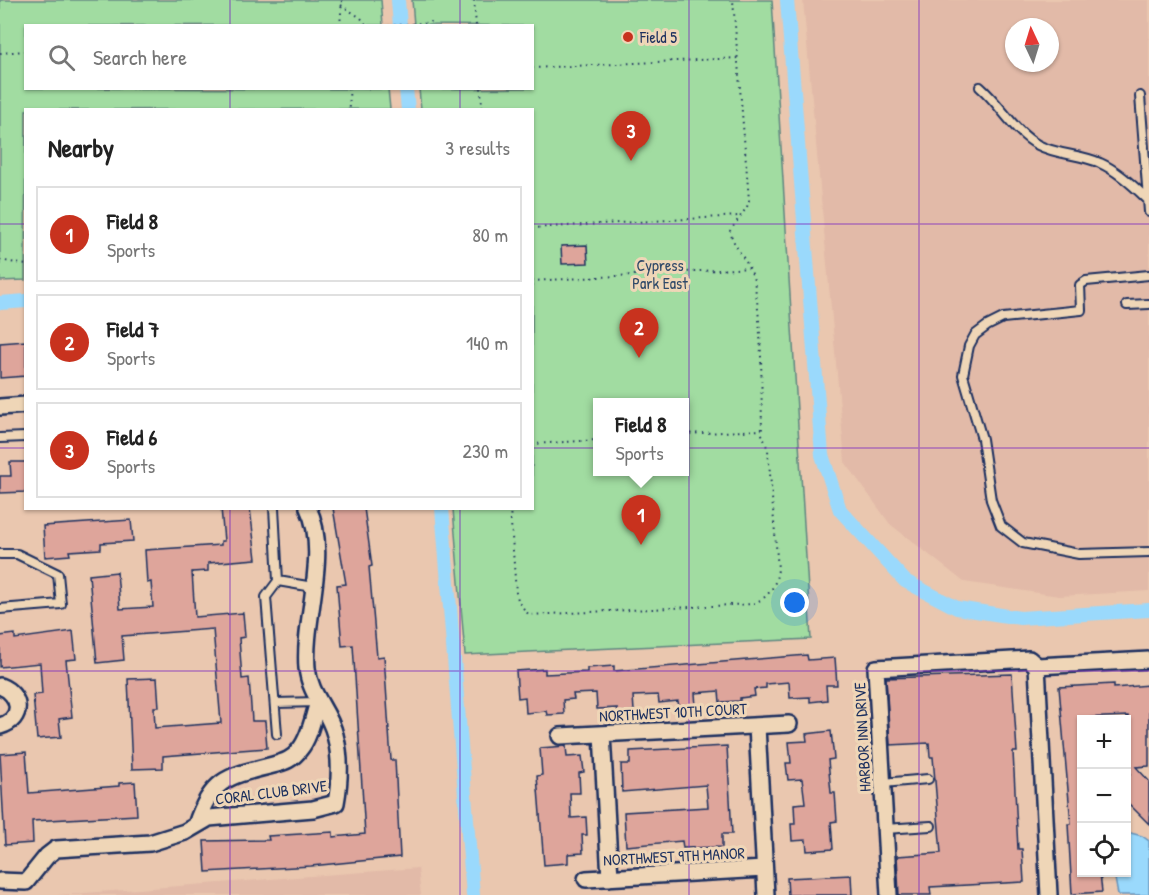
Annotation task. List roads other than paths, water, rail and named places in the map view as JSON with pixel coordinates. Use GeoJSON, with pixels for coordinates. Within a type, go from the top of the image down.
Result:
{"type":"FeatureCollection","features":[{"type":"Feature","properties":{"kind":"street"},"geometry":{"type":"LineString","coordinates":[[0,407],[24,405]]}},
{"type":"Feature","properties":{"kind":"street","name":"CORAL CLUB DRIVE"},"geometry":{"type":"LineString","coordinates":[[0,881],[26,882],[56,849],[150,843],[185,832],[209,818],[313,808],[336,803],[340,780],[335,733],[310,687],[307,666],[306,639],[313,587],[315,536],[308,510]]}},
{"type":"Feature","properties":{"kind":"street","name":"HARBOR INN DRIVE"},"geometry":{"type":"LineString","coordinates":[[889,895],[876,668],[1029,659],[1037,666],[1149,660]]}},
{"type":"Feature","properties":{"kind":"street"},"geometry":{"type":"LineString","coordinates":[[1037,666],[1049,895]]}},
{"type":"Feature","properties":{"kind":"street"},"geometry":{"type":"LineString","coordinates":[[0,686],[10,690],[17,699],[18,711],[14,719],[0,726]]}},
{"type":"Feature","properties":{"kind":"street"},"geometry":{"type":"LineString","coordinates":[[196,825],[203,804],[216,785],[230,775],[289,760],[302,748],[318,702]]}},
{"type":"Feature","properties":{"kind":"street","name":"NORTHWEST 10TH COURT"},"geometry":{"type":"LineString","coordinates":[[560,736],[789,724]]}},
{"type":"Feature","properties":{"kind":"street"},"geometry":{"type":"LineString","coordinates":[[757,726],[766,895]]}},
{"type":"Feature","properties":{"kind":"street"},"geometry":{"type":"LineString","coordinates":[[602,735],[610,878]]}},
{"type":"Feature","properties":{"kind":"street","name":"NORTHWEST 9TH MANOR"},"geometry":{"type":"LineString","coordinates":[[586,879],[764,869]]}},
{"type":"Feature","properties":{"kind":"lane"},"geometry":{"type":"LineString","coordinates":[[980,87],[994,99],[1023,136],[1040,146],[1101,163],[1128,181],[1148,199]]}},
{"type":"Feature","properties":{"kind":"lane"},"geometry":{"type":"LineString","coordinates":[[1140,96],[1147,159],[1149,212]]}},
{"type":"Feature","properties":{"kind":"lane"},"geometry":{"type":"LineString","coordinates":[[1149,275],[1086,281],[1080,285],[1081,310],[1003,318],[987,326],[975,335],[969,346],[963,375],[982,439],[992,500],[1001,526],[1023,543],[1078,554],[1149,552]]}},
{"type":"Feature","properties":{"kind":"lane"},"geometry":{"type":"LineString","coordinates":[[1126,305],[1149,304]]}},
{"type":"Feature","properties":{"kind":"lane"},"geometry":{"type":"LineString","coordinates":[[0,438],[24,437]]}},
{"type":"Feature","properties":{"kind":"lane"},"geometry":{"type":"LineString","coordinates":[[274,510],[278,581],[266,597],[277,734]]}},
{"type":"Feature","properties":{"kind":"lane"},"geometry":{"type":"LineString","coordinates":[[0,554],[17,554],[58,574],[61,604],[0,609]]}},
{"type":"Feature","properties":{"kind":"lane"},"geometry":{"type":"LineString","coordinates":[[278,581],[313,587]]}},
{"type":"Feature","properties":{"kind":"lane"},"geometry":{"type":"LineString","coordinates":[[274,703],[318,702]]}},
{"type":"Feature","properties":{"kind":"lane"},"geometry":{"type":"LineString","coordinates":[[883,783],[928,780]]}},
{"type":"Feature","properties":{"kind":"lane"},"geometry":{"type":"LineString","coordinates":[[885,829],[931,826]]}},
{"type":"Feature","properties":{"kind":"water"},"geometry":{"type":"Polygon","coordinates":[[[1131,833],[1142,836],[1149,841],[1149,895],[1118,895],[1115,877],[1131,877],[1131,833]]]}},
{"type":"Feature","properties":{"kind":"waterway"},"geometry":{"type":"LineString","coordinates":[[398,0],[400,24]]}},
{"type":"Feature","properties":{"kind":"waterway"},"geometry":{"type":"LineString","coordinates":[[787,0],[822,455],[840,510],[905,581],[957,608],[1020,618],[1149,610]]}},
{"type":"Feature","properties":{"kind":"waterway"},"geometry":{"type":"LineString","coordinates":[[406,90],[408,108]]}},
{"type":"Feature","properties":{"kind":"waterway"},"geometry":{"type":"LineString","coordinates":[[0,303],[24,301]]}},
{"type":"Feature","properties":{"kind":"waterway"},"geometry":{"type":"LineString","coordinates":[[442,510],[473,895]]}},
{"type":"Feature","properties":{"kind":"place","name":"Field 5"},"geometry":{"type":"Point","coordinates":[628,37]}},
{"type":"Feature","properties":{"kind":"place","name":"Field 6"},"geometry":{"type":"Point","coordinates":[631,161]}},
{"type":"Feature","properties":{"kind":"place","name":"Field 7"},"geometry":{"type":"Point","coordinates":[639,358]}},
{"type":"Feature","properties":{"kind":"place","name":"Field 8"},"geometry":{"type":"Point","coordinates":[641,545]}},
{"type":"Feature","properties":{"kind":"park label","name":"Cypress Park East"},"geometry":{"type":"Point","coordinates":[660,274]}}]}
